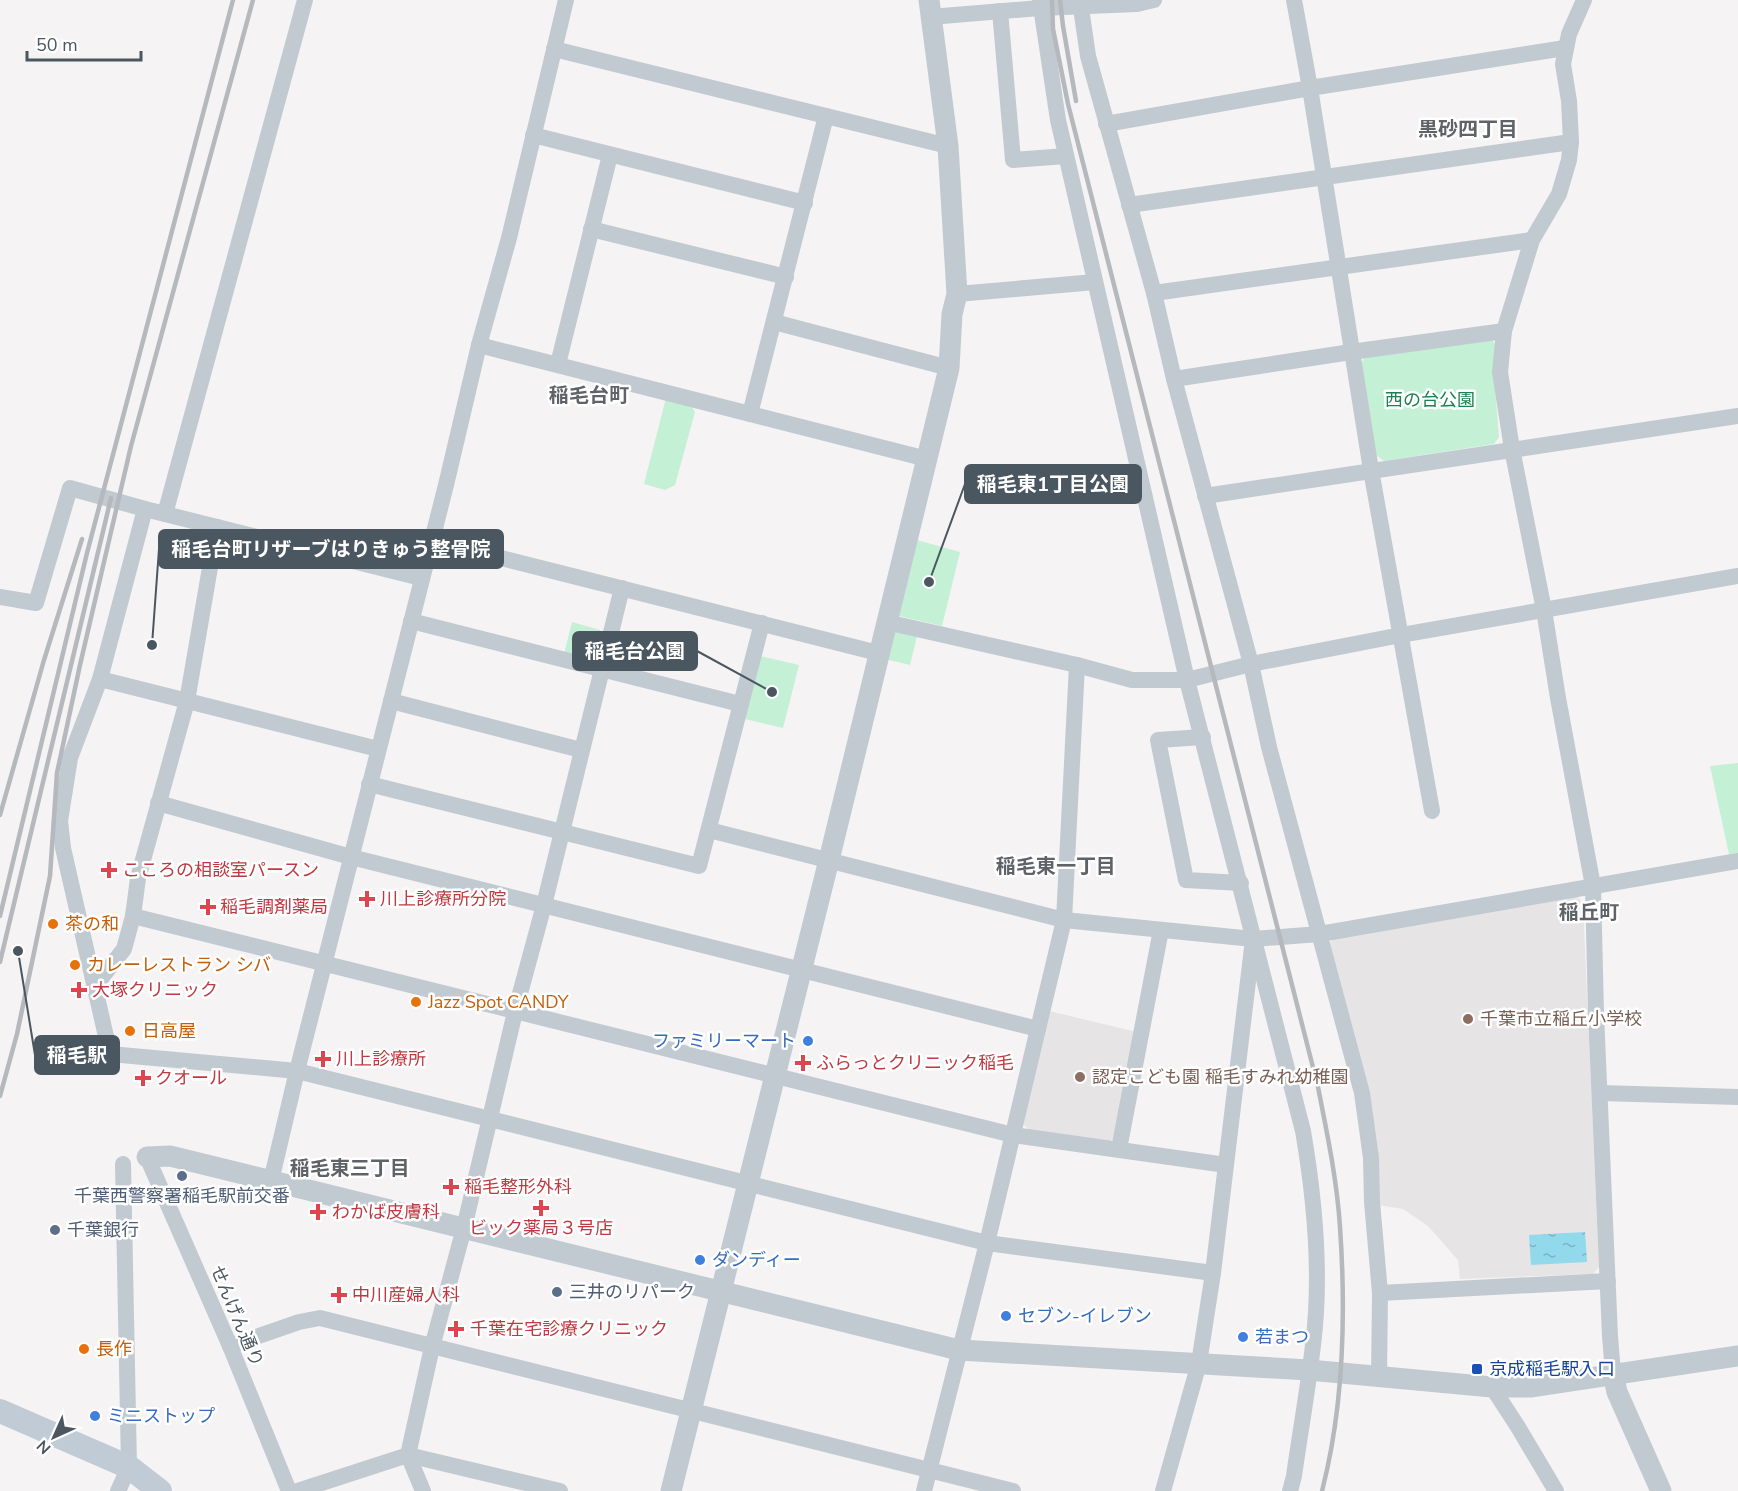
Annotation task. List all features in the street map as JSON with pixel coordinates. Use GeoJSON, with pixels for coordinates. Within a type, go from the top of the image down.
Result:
{"type":"FeatureCollection","features":[{"type":"Feature","properties":{"kind":"main road"},"geometry":{"type":"LineString","coordinates":[[0,1411],[129,1467],[160,1491]]}},
{"type":"Feature","properties":{"kind":"street"},"geometry":{"type":"LineString","coordinates":[[165,514],[305,0]]}},
{"type":"Feature","properties":{"kind":"street"},"geometry":{"type":"LineString","coordinates":[[271,1181],[566,0]]}},
{"type":"Feature","properties":{"kind":"street"},"geometry":{"type":"LineString","coordinates":[[670,1491],[829,860],[949,368],[952,314],[957,294],[948,146],[930,8],[1000,11],[1040,4],[1081,8],[1137,4],[1154,0]]}},
{"type":"Feature","properties":{"kind":"street"},"geometry":{"type":"LineString","coordinates":[[1294,0],[1371,470],[1432,811]]}},
{"type":"Feature","properties":{"kind":"street"},"geometry":{"type":"LineString","coordinates":[[1584,0],[1569,34],[1563,64],[1569,101],[1571,142],[1569,160],[1559,194],[1532,240],[1504,331],[1500,372],[1512,449],[1544,610],[1593,886],[1596,1014],[1613,1373],[1617,1392],[1661,1491]]}},
{"type":"Feature","properties":{"kind":"street"},"geometry":{"type":"LineString","coordinates":[[1040,4],[1058,120],[1095,282],[1203,737],[1303,1131],[1311,1179],[1316,1234],[1316,1287],[1313,1344],[1290,1491]]}},
{"type":"Feature","properties":{"kind":"street"},"geometry":{"type":"LineString","coordinates":[[1081,8],[1088,56],[1154,293],[1315,934],[1362,1093],[1371,1158],[1372,1202],[1380,1293],[1379,1376]]}},
{"type":"Feature","properties":{"kind":"street"},"geometry":{"type":"LineString","coordinates":[[1000,11],[1013,160],[1066,156]]}},
{"type":"Feature","properties":{"kind":"street"},"geometry":{"type":"LineString","coordinates":[[1106,124],[1310,88],[1565,48]]}},
{"type":"Feature","properties":{"kind":"street"},"geometry":{"type":"LineString","coordinates":[[554,50],[948,146]]}},
{"type":"Feature","properties":{"kind":"street"},"geometry":{"type":"LineString","coordinates":[[750,414],[826,116]]}},
{"type":"Feature","properties":{"kind":"street"},"geometry":{"type":"LineString","coordinates":[[533,135],[805,203]]}},
{"type":"Feature","properties":{"kind":"street"},"geometry":{"type":"LineString","coordinates":[[1129,205],[1571,142]]}},
{"type":"Feature","properties":{"kind":"street"},"geometry":{"type":"LineString","coordinates":[[558,364],[610,155]]}},
{"type":"Feature","properties":{"kind":"street"},"geometry":{"type":"LineString","coordinates":[[591,229],[786,278]]}},
{"type":"Feature","properties":{"kind":"street"},"geometry":{"type":"LineString","coordinates":[[1154,293],[1532,240]]}},
{"type":"Feature","properties":{"kind":"street"},"geometry":{"type":"LineString","coordinates":[[957,294],[1095,282]]}},
{"type":"Feature","properties":{"kind":"street"},"geometry":{"type":"LineString","coordinates":[[774,322],[949,368]]}},
{"type":"Feature","properties":{"kind":"street"},"geometry":{"type":"LineString","coordinates":[[1174,379],[1504,331]]}},
{"type":"Feature","properties":{"kind":"street"},"geometry":{"type":"LineString","coordinates":[[479,345],[927,459]]}},
{"type":"Feature","properties":{"kind":"street"},"geometry":{"type":"LineString","coordinates":[[1205,496],[1738,416]]}},
{"type":"Feature","properties":{"kind":"street"},"geometry":{"type":"LineString","coordinates":[[0,597],[36,603],[70,488],[421,578]]}},
{"type":"Feature","properties":{"kind":"street"},"geometry":{"type":"LineString","coordinates":[[145,509],[100,679],[70,758],[60,821],[63,848],[110,1053],[297,1071],[987,1243],[1213,1273]]}},
{"type":"Feature","properties":{"kind":"street"},"geometry":{"type":"LineString","coordinates":[[95,986],[124,950],[133,916],[138,878],[187,701],[217,527]]}},
{"type":"Feature","properties":{"kind":"street"},"geometry":{"type":"LineString","coordinates":[[430,540],[878,653]]}},
{"type":"Feature","properties":{"kind":"street"},"geometry":{"type":"LineString","coordinates":[[886,622],[1077,665],[1132,680],[1190,679],[1247,665],[1401,635],[1738,576]]}},
{"type":"Feature","properties":{"kind":"street"},"geometry":{"type":"LineString","coordinates":[[423,1491],[408,1455],[432,1347],[464,1228],[515,1012],[544,905],[621,588]]}},
{"type":"Feature","properties":{"kind":"street"},"geometry":{"type":"LineString","coordinates":[[411,621],[740,704]]}},
{"type":"Feature","properties":{"kind":"street"},"geometry":{"type":"LineString","coordinates":[[369,784],[699,866],[762,623]]}},
{"type":"Feature","properties":{"kind":"street"},"geometry":{"type":"LineString","coordinates":[[924,1491],[987,1243],[1064,920],[1077,665]]}},
{"type":"Feature","properties":{"kind":"street"},"geometry":{"type":"LineString","coordinates":[[100,679],[378,749]]}},
{"type":"Feature","properties":{"kind":"street"},"geometry":{"type":"LineString","coordinates":[[391,701],[581,750]]}},
{"type":"Feature","properties":{"kind":"street"},"geometry":{"type":"LineString","coordinates":[[1203,737],[1158,740],[1186,880],[1241,883]]}},
{"type":"Feature","properties":{"kind":"street"},"geometry":{"type":"LineString","coordinates":[[158,803],[351,857],[1038,1029]]}},
{"type":"Feature","properties":{"kind":"street"},"geometry":{"type":"LineString","coordinates":[[709,831],[1064,920],[1256,939],[1315,934],[1738,861]]}},
{"type":"Feature","properties":{"kind":"street"},"geometry":{"type":"LineString","coordinates":[[133,916],[1012,1135],[1226,1165]]}},
{"type":"Feature","properties":{"kind":"street"},"geometry":{"type":"LineString","coordinates":[[1119,1149],[1161,930]]}},
{"type":"Feature","properties":{"kind":"street"},"geometry":{"type":"LineString","coordinates":[[1163,1491],[1198,1363],[1213,1273],[1256,939]]}},
{"type":"Feature","properties":{"kind":"street"},"geometry":{"type":"LineString","coordinates":[[1600,1093],[1738,1097]]}},
{"type":"Feature","properties":{"kind":"street"},"geometry":{"type":"LineString","coordinates":[[147,1157],[170,1156],[959,1350],[1309,1370],[1492,1387],[1530,1387],[1738,1356]]}},
{"type":"Feature","properties":{"kind":"street","name":"せんげん通り"},"geometry":{"type":"LineString","coordinates":[[147,1157],[230,1346],[289,1491]]}},
{"type":"Feature","properties":{"kind":"street"},"geometry":{"type":"LineString","coordinates":[[118,1491],[129,1467],[123,1164]]}},
{"type":"Feature","properties":{"kind":"street"},"geometry":{"type":"LineString","coordinates":[[1380,1293],[1608,1281]]}},
{"type":"Feature","properties":{"kind":"street"},"geometry":{"type":"LineString","coordinates":[[230,1346],[299,1322],[320,1318],[1013,1491]]}},
{"type":"Feature","properties":{"kind":"street"},"geometry":{"type":"LineString","coordinates":[[1492,1387],[1556,1491]]}},
{"type":"Feature","properties":{"kind":"street"},"geometry":{"type":"LineString","coordinates":[[297,1491],[408,1455],[560,1491]]}},
{"type":"Feature","properties":{"kind":"shaded area","name":"千葉市立稲丘小学校"},"geometry":{"type":"Polygon","coordinates":[[[1576,896],[1583,903],[1599,1267],[1593,1274],[1460,1279],[1458,1260],[1428,1226],[1403,1209],[1378,1205],[1328,946],[1334,937],[1576,896]]]}},
{"type":"Feature","properties":{"kind":"shaded area","name":"認定こども園 稲毛すみれ幼稚園"},"geometry":{"type":"Polygon","coordinates":[[[1049,1011],[1137,1032],[1119,1133],[1110,1141],[1029,1130],[1021,1122],[1049,1011]]]}},
{"type":"Feature","properties":{"kind":"green space","name":"西の台公園"},"geometry":{"type":"Polygon","coordinates":[[[1490,337],[1496,345],[1495,387],[1499,437],[1494,444],[1384,461],[1376,455],[1360,366],[1365,356],[1490,337]]]}},
{"type":"Feature","properties":{"kind":"green space"},"geometry":{"type":"Polygon","coordinates":[[[666,398],[690,404],[695,412],[675,485],[665,490],[644,484],[666,398]]]}},
{"type":"Feature","properties":{"kind":"green space"},"geometry":{"type":"Polygon","coordinates":[[[917,540],[960,552],[942,626],[899,616],[917,540]]]}},
{"type":"Feature","properties":{"kind":"green space"},"geometry":{"type":"Polygon","coordinates":[[[572,622],[600,630],[595,652],[583,659],[564,654],[572,622]]]}},
{"type":"Feature","properties":{"kind":"green space"},"geometry":{"type":"Polygon","coordinates":[[[896,631],[917,636],[910,665],[885,659],[891,634],[896,631]]]}},
{"type":"Feature","properties":{"kind":"green space"},"geometry":{"type":"Polygon","coordinates":[[[760,656],[799,665],[783,728],[745,719],[760,656]]]}},
{"type":"Feature","properties":{"kind":"green space"},"geometry":{"type":"Polygon","coordinates":[[[1738,763],[1738,853],[1729,854],[1710,766],[1738,763]]]}},
{"type":"Feature","properties":{"kind":"water"},"geometry":{"type":"Polygon","coordinates":[[[1585,1232],[1587,1262],[1531,1265],[1529,1235],[1585,1232]]]}},
{"type":"Feature","properties":{"kind":"railway"},"geometry":{"type":"LineString","coordinates":[[0,916],[87,553],[233,0]]}},
{"type":"Feature","properties":{"kind":"railway"},"geometry":{"type":"LineString","coordinates":[[0,1096],[17,1034],[50,876],[57,773],[80,665],[131,446],[253,0]]}},
{"type":"Feature","properties":{"kind":"railway"},"geometry":{"type":"LineString","coordinates":[[1052,0],[1053,29],[1068,104],[1318,1087],[1328,1139],[1340,1227],[1343,1326],[1335,1426],[1322,1491]]}},
{"type":"Feature","properties":{"kind":"railway"},"geometry":{"type":"LineString","coordinates":[[1060,0],[1076,101]]}},
{"type":"Feature","properties":{"kind":"railway"},"geometry":{"type":"LineString","coordinates":[[0,962],[111,498]]}},
{"type":"Feature","properties":{"kind":"railway"},"geometry":{"type":"LineString","coordinates":[[0,815],[44,660],[82,539]]}},
{"type":"Feature","properties":{"kind":"place","name":"稲毛東1丁目公園"},"geometry":{"type":"Point","coordinates":[929,582]}},
{"type":"Feature","properties":{"kind":"place","name":"稲毛台町リザーブはりきゅう整骨院"},"geometry":{"type":"Point","coordinates":[152,645]}},
{"type":"Feature","properties":{"kind":"place","name":"稲毛台公園"},"geometry":{"type":"Point","coordinates":[772,692]}},
{"type":"Feature","properties":{"kind":"place","name":"こころの相談室パースン"},"geometry":{"type":"Point","coordinates":[109,870]}},
{"type":"Feature","properties":{"kind":"place","name":"川上診療所分院"},"geometry":{"type":"Point","coordinates":[367,899]}},
{"type":"Feature","properties":{"kind":"place","name":"稲毛調剤薬局"},"geometry":{"type":"Point","coordinates":[208,907]}},
{"type":"Feature","properties":{"kind":"place","name":"茶の和"},"geometry":{"type":"Point","coordinates":[53,924]}},
{"type":"Feature","properties":{"kind":"place","name":"稲毛駅"},"geometry":{"type":"Point","coordinates":[18,951]}},
{"type":"Feature","properties":{"kind":"place","name":"カレーレストラン シバ"},"geometry":{"type":"Point","coordinates":[75,965]}},
{"type":"Feature","properties":{"kind":"place","name":"大塚クリニック"},"geometry":{"type":"Point","coordinates":[79,990]}},
{"type":"Feature","properties":{"kind":"place","name":"Jazz Spot CANDY"},"geometry":{"type":"Point","coordinates":[416,1002]}},
{"type":"Feature","properties":{"kind":"place","name":"千葉市立稲丘小学校"},"geometry":{"type":"Point","coordinates":[1468,1019]}},
{"type":"Feature","properties":{"kind":"place","name":"日高屋"},"geometry":{"type":"Point","coordinates":[130,1031]}},
{"type":"Feature","properties":{"kind":"place","name":"ファミリーマート"},"geometry":{"type":"Point","coordinates":[808,1041]}},
{"type":"Feature","properties":{"kind":"place","name":"川上診療所"},"geometry":{"type":"Point","coordinates":[323,1059]}},
{"type":"Feature","properties":{"kind":"place","name":"ふらっとクリニック稲毛"},"geometry":{"type":"Point","coordinates":[803,1063]}},
{"type":"Feature","properties":{"kind":"place","name":"認定こども園 稲毛すみれ幼稚園"},"geometry":{"type":"Point","coordinates":[1080,1077]}},
{"type":"Feature","properties":{"kind":"place","name":"クオール"},"geometry":{"type":"Point","coordinates":[143,1078]}},
{"type":"Feature","properties":{"kind":"place","name":"千葉西警察署稲毛駅前交番"},"geometry":{"type":"Point","coordinates":[182,1176]}},
{"type":"Feature","properties":{"kind":"place","name":"稲毛整形外科"},"geometry":{"type":"Point","coordinates":[451,1187]}},
{"type":"Feature","properties":{"kind":"place","name":"ビック薬局３号店"},"geometry":{"type":"Point","coordinates":[541,1208]}},
{"type":"Feature","properties":{"kind":"place","name":"わかば皮膚科"},"geometry":{"type":"Point","coordinates":[318,1212]}},
{"type":"Feature","properties":{"kind":"place","name":"千葉銀行"},"geometry":{"type":"Point","coordinates":[55,1230]}},
{"type":"Feature","properties":{"kind":"place","name":"ダンディー"},"geometry":{"type":"Point","coordinates":[700,1260]}},
{"type":"Feature","properties":{"kind":"place","name":"三井のリパーク"},"geometry":{"type":"Point","coordinates":[557,1292]}},
{"type":"Feature","properties":{"kind":"place","name":"中川産婦人科"},"geometry":{"type":"Point","coordinates":[339,1295]}},
{"type":"Feature","properties":{"kind":"place","name":"セブン-イレブン"},"geometry":{"type":"Point","coordinates":[1006,1316]}},
{"type":"Feature","properties":{"kind":"place","name":"千葉在宅診療クリニック"},"geometry":{"type":"Point","coordinates":[456,1329]}},
{"type":"Feature","properties":{"kind":"place","name":"若まつ"},"geometry":{"type":"Point","coordinates":[1243,1337]}},
{"type":"Feature","properties":{"kind":"place","name":"長作"},"geometry":{"type":"Point","coordinates":[84,1349]}},
{"type":"Feature","properties":{"kind":"place","name":"京成稲毛駅入口"},"geometry":{"type":"Point","coordinates":[1477,1369]}},
{"type":"Feature","properties":{"kind":"place","name":"ミニストップ"},"geometry":{"type":"Point","coordinates":[95,1416]}},
{"type":"Feature","properties":{"kind":"district","name":"黒砂四丁目"},"geometry":{"type":"Point","coordinates":[1468,129]}},
{"type":"Feature","properties":{"kind":"district","name":"稲毛台町"},"geometry":{"type":"Point","coordinates":[589,395]}},
{"type":"Feature","properties":{"kind":"district","name":"稲毛東一丁目"},"geometry":{"type":"Point","coordinates":[1056,866]}},
{"type":"Feature","properties":{"kind":"district","name":"稲丘町"},"geometry":{"type":"Point","coordinates":[1589,912]}},
{"type":"Feature","properties":{"kind":"district","name":"稲毛東三丁目"},"geometry":{"type":"Point","coordinates":[350,1168]}}]}
